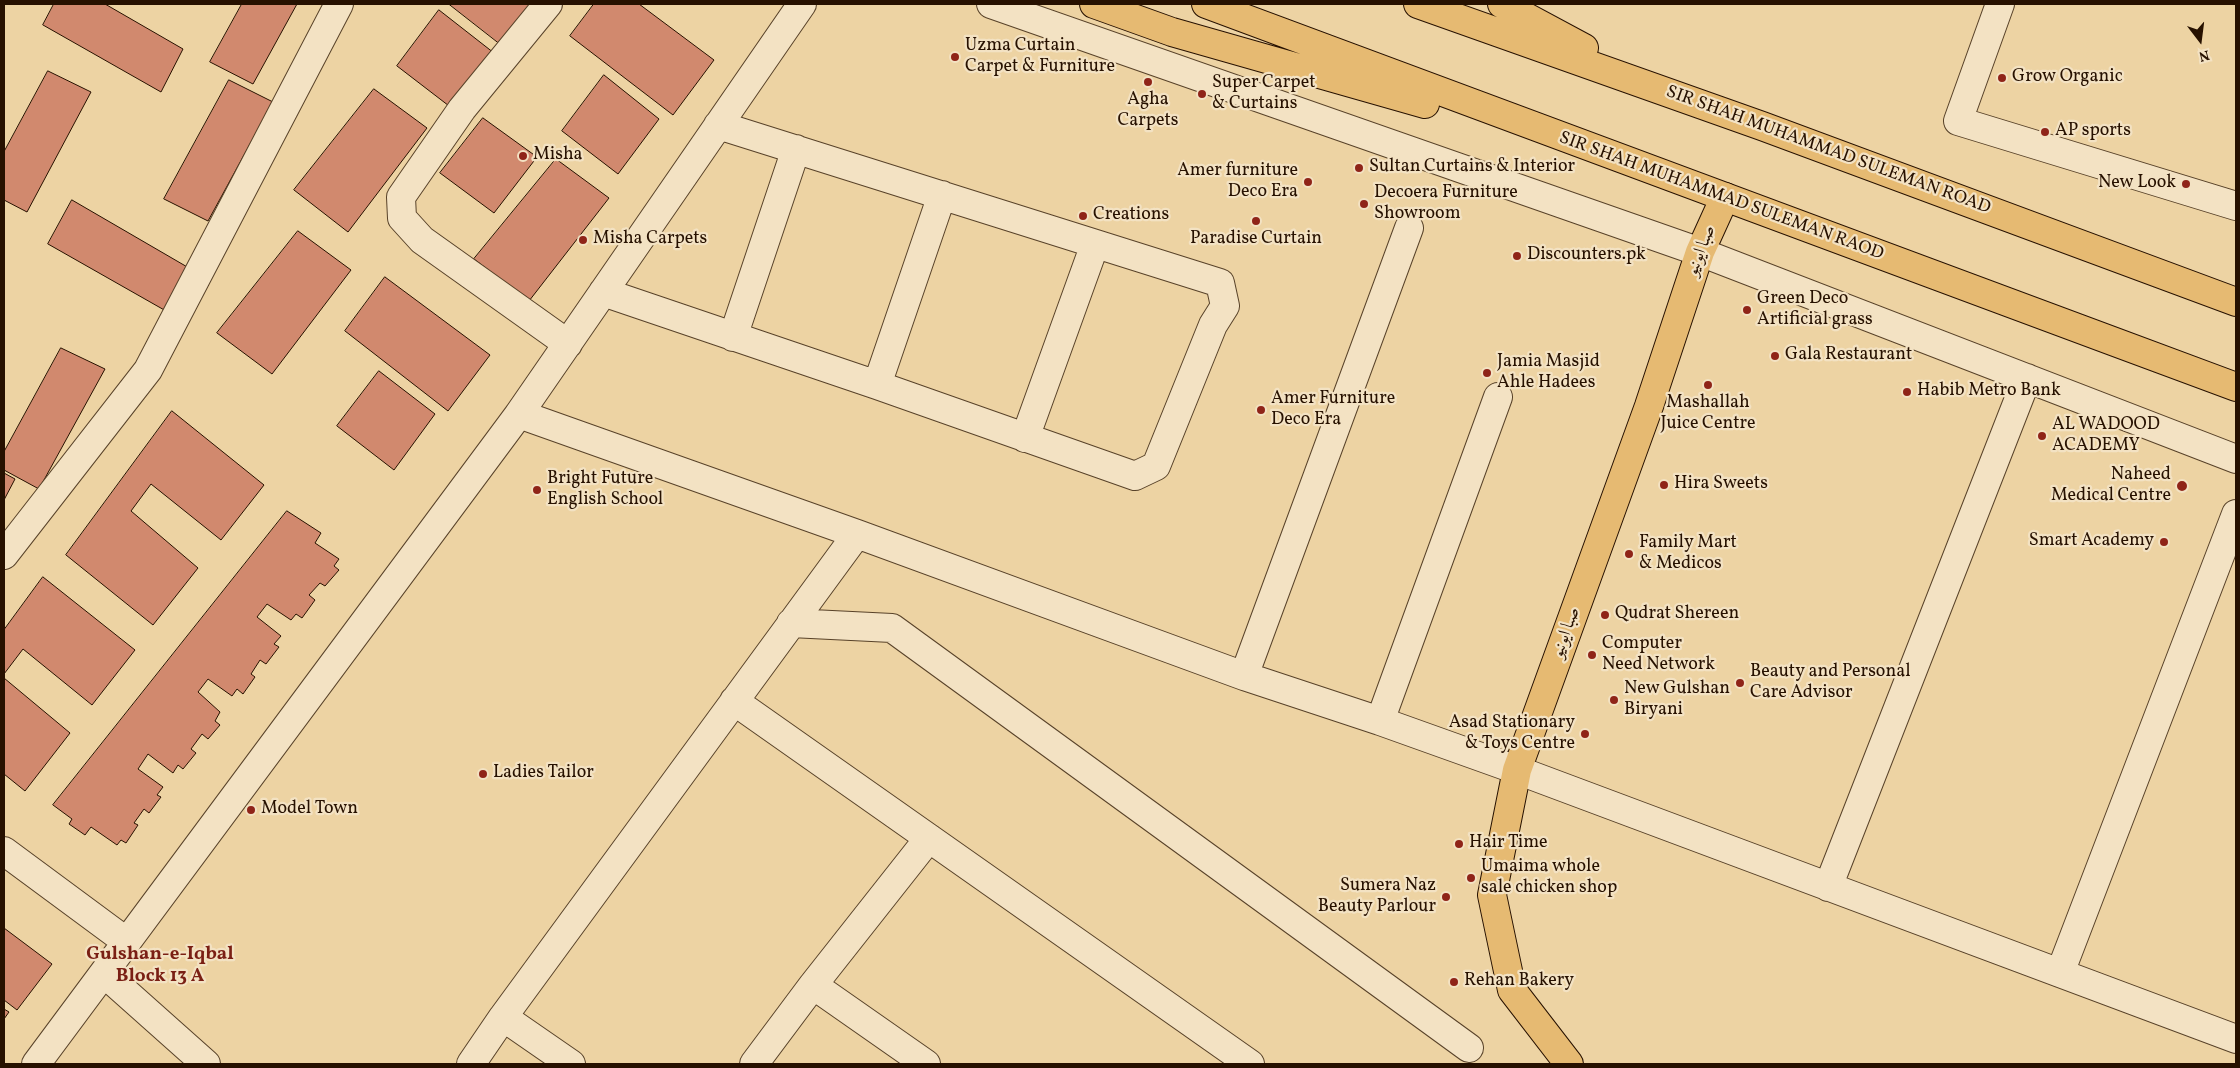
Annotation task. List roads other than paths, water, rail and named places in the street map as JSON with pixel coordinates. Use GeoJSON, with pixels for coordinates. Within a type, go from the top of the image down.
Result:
{"type":"FeatureCollection","features":[{"type":"Feature","properties":{"kind":"main road"},"geometry":{"type":"LineString","coordinates":[[1094,4],[1172,32],[1607,156]]}},
{"type":"Feature","properties":{"kind":"main road","name":"SIR SHAH MUHAMMAD SULEMAN RAOD"},"geometry":{"type":"LineString","coordinates":[[1206,4],[1607,156],[1725,197],[2236,387]]}},
{"type":"Feature","properties":{"kind":"main road","name":"SIR SHAH MUHAMMAD SULEMAN ROAD"},"geometry":{"type":"LineString","coordinates":[[1418,4],[1665,91],[2236,302]]}},
{"type":"Feature","properties":{"kind":"main road"},"geometry":{"type":"LineString","coordinates":[[1502,4],[1665,91]]}},
{"type":"Feature","properties":{"kind":"main road","name":"صبا ایونیو"},"geometry":{"type":"LineString","coordinates":[[1569,1064],[1512,990],[1492,895],[1517,770],[1649,406],[1700,252],[1725,197]]}},
{"type":"Feature","properties":{"kind":"street"},"geometry":{"type":"LineString","coordinates":[[4,555],[148,370],[340,4]]}},
{"type":"Feature","properties":{"kind":"street"},"geometry":{"type":"LineString","coordinates":[[548,4],[462,109],[400,196],[402,218],[422,240],[568,344]]}},
{"type":"Feature","properties":{"kind":"street"},"geometry":{"type":"LineString","coordinates":[[36,1064],[105,974],[519,414],[802,4]]}},
{"type":"Feature","properties":{"kind":"street"},"geometry":{"type":"LineString","coordinates":[[991,4],[1700,252],[2236,459]]}},
{"type":"Feature","properties":{"kind":"street"},"geometry":{"type":"LineString","coordinates":[[2000,4],[1958,121],[2236,206]]}},
{"type":"Feature","properties":{"kind":"street"},"geometry":{"type":"LineString","coordinates":[[603,292],[878,385],[1135,476],[1156,466],[1213,325],[1225,306],[1220,283],[718,125]]}},
{"type":"Feature","properties":{"kind":"street"},"geometry":{"type":"LineString","coordinates":[[733,336],[796,149]]}},
{"type":"Feature","properties":{"kind":"street"},"geometry":{"type":"LineString","coordinates":[[878,385],[942,195]]}},
{"type":"Feature","properties":{"kind":"street"},"geometry":{"type":"LineString","coordinates":[[1244,676],[1409,228]]}},
{"type":"Feature","properties":{"kind":"street"},"geometry":{"type":"LineString","coordinates":[[1025,438],[1095,244]]}},
{"type":"Feature","properties":{"kind":"street"},"geometry":{"type":"LineString","coordinates":[[1828,886],[2027,378]]}},
{"type":"Feature","properties":{"kind":"street"},"geometry":{"type":"LineString","coordinates":[[1380,721],[1498,397]]}},
{"type":"Feature","properties":{"kind":"street"},"geometry":{"type":"LineString","coordinates":[[519,414],[856,534],[1244,676],[1380,721],[1517,770],[2236,1039]]}},
{"type":"Feature","properties":{"kind":"street"},"geometry":{"type":"LineString","coordinates":[[2060,973],[2236,514]]}},
{"type":"Feature","properties":{"kind":"street"},"geometry":{"type":"LineString","coordinates":[[471,1064],[856,534]]}},
{"type":"Feature","properties":{"kind":"street"},"geometry":{"type":"LineString","coordinates":[[792,623],[892,628],[1469,1048]]}},
{"type":"Feature","properties":{"kind":"street"},"geometry":{"type":"LineString","coordinates":[[734,701],[1250,1064]]}},
{"type":"Feature","properties":{"kind":"street"},"geometry":{"type":"LineString","coordinates":[[754,1064],[813,985],[929,838]]}},
{"type":"Feature","properties":{"kind":"street"},"geometry":{"type":"LineString","coordinates":[[4,851],[127,942]]}},
{"type":"Feature","properties":{"kind":"street"},"geometry":{"type":"LineString","coordinates":[[105,974],[206,1064]]}},
{"type":"Feature","properties":{"kind":"street"},"geometry":{"type":"LineString","coordinates":[[813,985],[926,1064]]}},
{"type":"Feature","properties":{"kind":"street"},"geometry":{"type":"LineString","coordinates":[[503,1018],[571,1064]]}},
{"type":"Feature","properties":{"kind":"place","name":"Uzma Curtain Carpet & Furniture"},"geometry":{"type":"Point","coordinates":[955,57]}},
{"type":"Feature","properties":{"kind":"place","name":"Grow Organic"},"geometry":{"type":"Point","coordinates":[2002,78]}},
{"type":"Feature","properties":{"kind":"place","name":"Agha Carpets"},"geometry":{"type":"Point","coordinates":[1148,82]}},
{"type":"Feature","properties":{"kind":"place","name":"Super Carpet & Curtains"},"geometry":{"type":"Point","coordinates":[1202,94]}},
{"type":"Feature","properties":{"kind":"place","name":"AP sports"},"geometry":{"type":"Point","coordinates":[2045,132]}},
{"type":"Feature","properties":{"kind":"place","name":"Misha"},"geometry":{"type":"Point","coordinates":[523,156]}},
{"type":"Feature","properties":{"kind":"place","name":"Sultan Curtains & Interior"},"geometry":{"type":"Point","coordinates":[1359,168]}},
{"type":"Feature","properties":{"kind":"place","name":"Amer furniture Deco Era"},"geometry":{"type":"Point","coordinates":[1308,182]}},
{"type":"Feature","properties":{"kind":"place","name":"New Look"},"geometry":{"type":"Point","coordinates":[2186,184]}},
{"type":"Feature","properties":{"kind":"place","name":"Decoera Furniture Showroom"},"geometry":{"type":"Point","coordinates":[1364,204]}},
{"type":"Feature","properties":{"kind":"place","name":"Creations"},"geometry":{"type":"Point","coordinates":[1083,216]}},
{"type":"Feature","properties":{"kind":"place","name":"Paradise Curtain"},"geometry":{"type":"Point","coordinates":[1256,221]}},
{"type":"Feature","properties":{"kind":"place","name":"Misha Carpets"},"geometry":{"type":"Point","coordinates":[583,240]}},
{"type":"Feature","properties":{"kind":"place","name":"Discounters.pk"},"geometry":{"type":"Point","coordinates":[1517,256]}},
{"type":"Feature","properties":{"kind":"place","name":"Green Deco Artificial grass"},"geometry":{"type":"Point","coordinates":[1747,310]}},
{"type":"Feature","properties":{"kind":"place","name":"Gala Restaurant"},"geometry":{"type":"Point","coordinates":[1775,356]}},
{"type":"Feature","properties":{"kind":"place","name":"Jamia Masjid Ahle Hadees"},"geometry":{"type":"Point","coordinates":[1487,373]}},
{"type":"Feature","properties":{"kind":"place","name":"Mashallah Juice Centre"},"geometry":{"type":"Point","coordinates":[1708,385]}},
{"type":"Feature","properties":{"kind":"place","name":"Habib Metro Bank"},"geometry":{"type":"Point","coordinates":[1907,392]}},
{"type":"Feature","properties":{"kind":"place","name":"Amer Furniture Deco Era"},"geometry":{"type":"Point","coordinates":[1261,410]}},
{"type":"Feature","properties":{"kind":"place","name":"AL WADOOD ACADEMY"},"geometry":{"type":"Point","coordinates":[2042,436]}},
{"type":"Feature","properties":{"kind":"place","name":"Hira Sweets"},"geometry":{"type":"Point","coordinates":[1664,485]}},
{"type":"Feature","properties":{"kind":"place","name":"Naheed Medical Centre"},"geometry":{"type":"Point","coordinates":[2182,486]}},
{"type":"Feature","properties":{"kind":"place","name":"Bright Future English School"},"geometry":{"type":"Point","coordinates":[537,490]}},
{"type":"Feature","properties":{"kind":"place","name":"Smart Academy"},"geometry":{"type":"Point","coordinates":[2164,542]}},
{"type":"Feature","properties":{"kind":"place","name":"Family Mart & Medicos"},"geometry":{"type":"Point","coordinates":[1629,554]}},
{"type":"Feature","properties":{"kind":"place","name":"Qudrat Shereen"},"geometry":{"type":"Point","coordinates":[1605,615]}},
{"type":"Feature","properties":{"kind":"place","name":"Computer Need Network"},"geometry":{"type":"Point","coordinates":[1592,655]}},
{"type":"Feature","properties":{"kind":"place","name":"Beauty and Personal Care Advisor"},"geometry":{"type":"Point","coordinates":[1740,683]}},
{"type":"Feature","properties":{"kind":"place","name":"New Gulshan Biryani"},"geometry":{"type":"Point","coordinates":[1614,700]}},
{"type":"Feature","properties":{"kind":"place","name":"Asad Stationary & Toys Centre"},"geometry":{"type":"Point","coordinates":[1585,734]}},
{"type":"Feature","properties":{"kind":"place","name":"Ladies Tailor"},"geometry":{"type":"Point","coordinates":[483,774]}},
{"type":"Feature","properties":{"kind":"place","name":"Model Town"},"geometry":{"type":"Point","coordinates":[251,810]}},
{"type":"Feature","properties":{"kind":"place","name":"Hair Time"},"geometry":{"type":"Point","coordinates":[1459,844]}},
{"type":"Feature","properties":{"kind":"place","name":"Umaima whole sale chicken shop"},"geometry":{"type":"Point","coordinates":[1471,878]}},
{"type":"Feature","properties":{"kind":"place","name":"Sumera Naz Beauty Parlour"},"geometry":{"type":"Point","coordinates":[1446,897]}},
{"type":"Feature","properties":{"kind":"place","name":"Rehan Bakery"},"geometry":{"type":"Point","coordinates":[1454,982]}},
{"type":"Feature","properties":{"kind":"district","name":"Gulshan-e-Iqbal Block 13 A"},"geometry":{"type":"Point","coordinates":[160,967]}}]}
